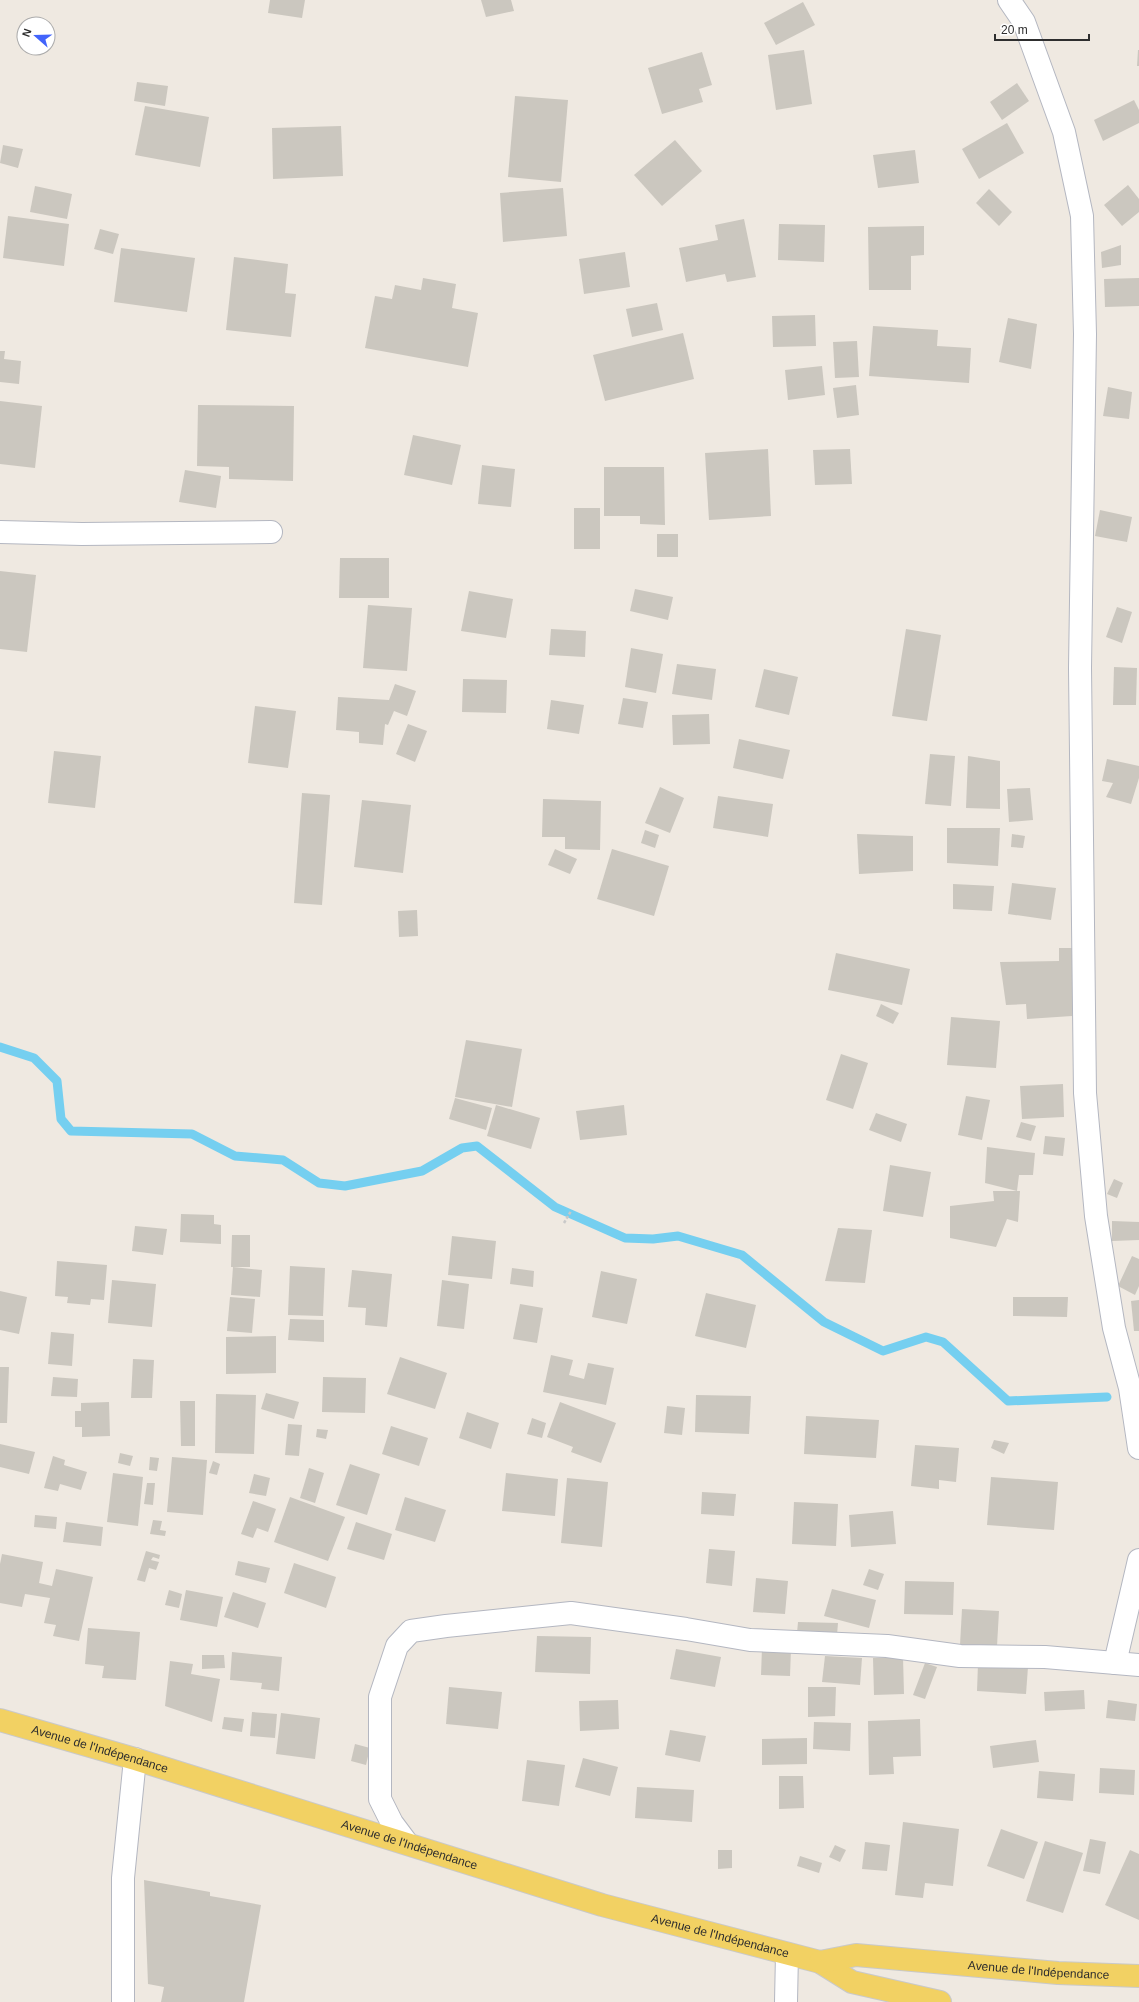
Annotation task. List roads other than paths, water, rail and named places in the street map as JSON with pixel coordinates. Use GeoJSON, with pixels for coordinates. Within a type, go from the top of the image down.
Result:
{"type":"FeatureCollection","features":[{"type":"Feature","properties":{"kind":"main road","name":"Avenue de l'Indépendance"},"geometry":{"type":"LineString","coordinates":[[0,1720],[136,1759],[602,1905],[820,1962],[852,1982],[940,2002]]}},
{"type":"Feature","properties":{"kind":"main road","name":"Avenue de l'Indépendance"},"geometry":{"type":"LineString","coordinates":[[820,1962],[856,1955],[1058,1973],[1139,1976]]}},
{"type":"Feature","properties":{"kind":"street"},"geometry":{"type":"LineString","coordinates":[[1009,0],[1024,22],[1064,132],[1075,174],[1082,216],[1085,334],[1080,668],[1085,1093],[1096,1216],[1114,1328],[1130,1388],[1139,1448]]}},
{"type":"Feature","properties":{"kind":"street"},"geometry":{"type":"LineString","coordinates":[[0,532],[82,534],[272,532]]}},
{"type":"Feature","properties":{"kind":"street"},"geometry":{"type":"LineString","coordinates":[[1115,1663],[1139,1560]]}},
{"type":"Feature","properties":{"kind":"street"},"geometry":{"type":"LineString","coordinates":[[407,1843],[392,1823],[380,1799],[380,1697],[397,1646],[411,1631],[446,1626],[571,1614],[686,1629],[750,1640],[887,1646],[960,1656],[1045,1658],[1139,1665]]}},
{"type":"Feature","properties":{"kind":"street"},"geometry":{"type":"LineString","coordinates":[[123,2002],[123,1878],[136,1759]]}},
{"type":"Feature","properties":{"kind":"street"},"geometry":{"type":"LineString","coordinates":[[786,2002],[787,1954]]}},
{"type":"Feature","properties":{"kind":"waterway"},"geometry":{"type":"LineString","coordinates":[[0,1047],[34,1058],[57,1081],[61,1119],[71,1131],[192,1134],[235,1156],[283,1160],[319,1183],[345,1186],[422,1171],[462,1148],[477,1146],[555,1207],[625,1238],[653,1239],[678,1236],[742,1255],[824,1322],[883,1351],[926,1337],[943,1342],[1008,1401],[1107,1397]]}}]}
